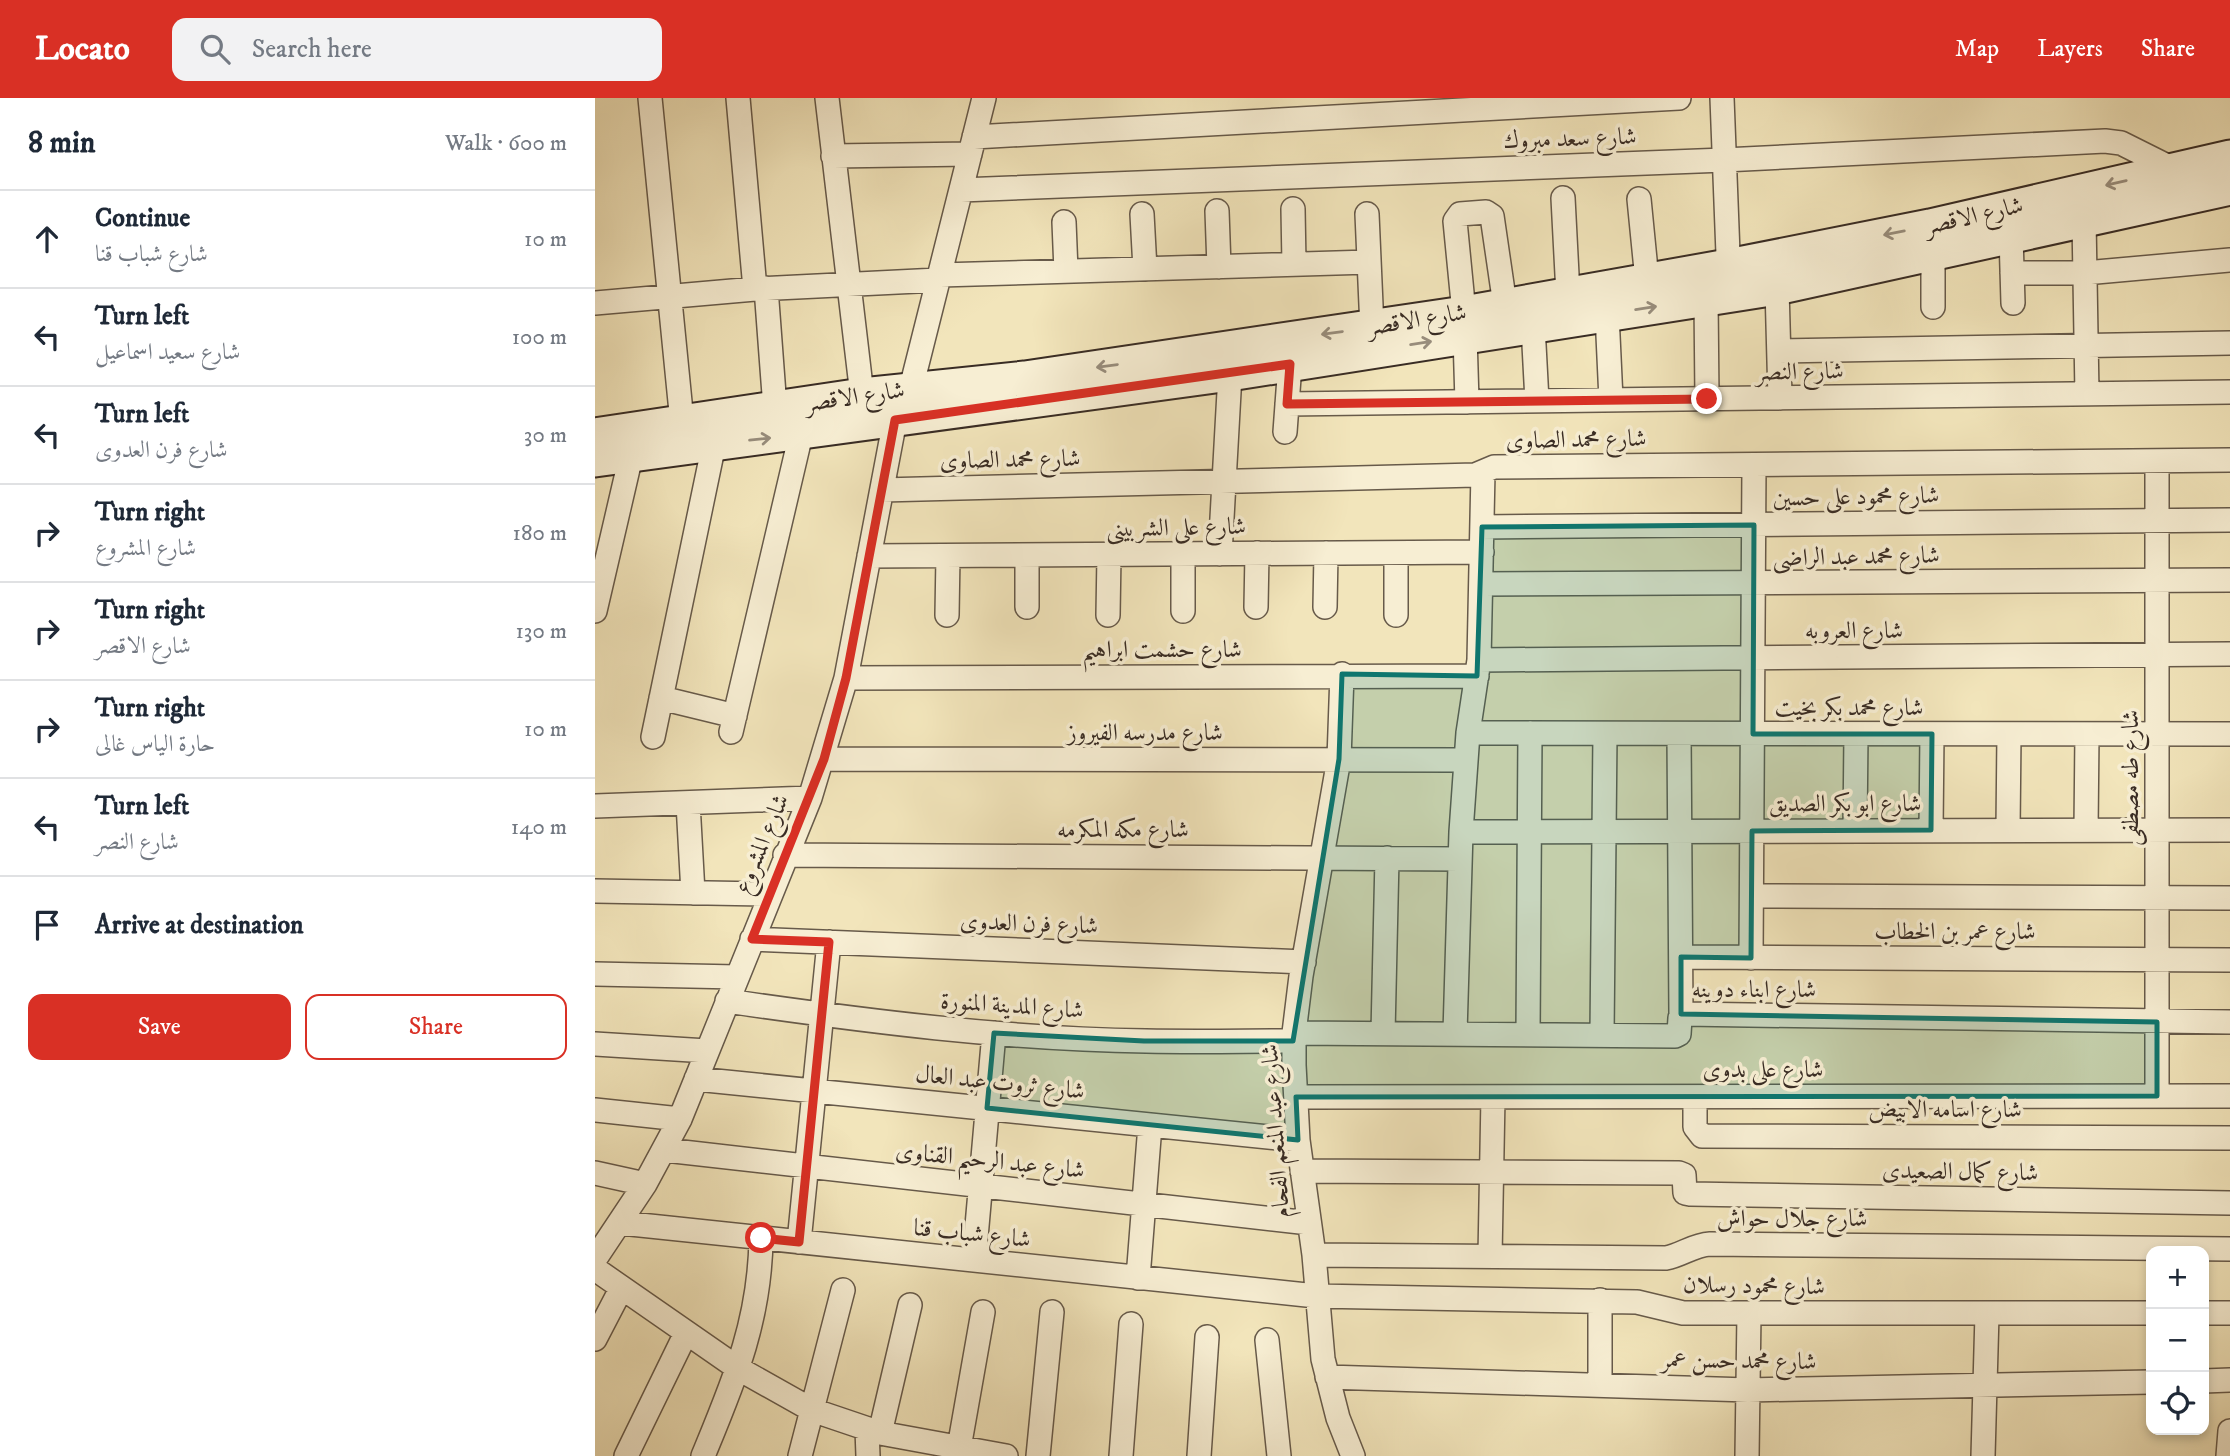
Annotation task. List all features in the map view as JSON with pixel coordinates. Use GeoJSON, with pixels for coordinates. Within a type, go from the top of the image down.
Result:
{"type":"FeatureCollection","features":[{"type":"Feature","properties":{"kind":"street"},"geometry":{"type":"LineString","coordinates":[[650,98],[682,422]]}},
{"type":"Feature","properties":{"kind":"street"},"geometry":{"type":"LineString","coordinates":[[738,98],[775,408]]}},
{"type":"Feature","properties":{"kind":"street"},"geometry":{"type":"LineString","coordinates":[[827,98],[862,395]]}},
{"type":"Feature","properties":{"kind":"street"},"geometry":{"type":"LineString","coordinates":[[911,388],[984,98]]}},
{"type":"Feature","properties":{"kind":"street"},"geometry":{"type":"LineString","coordinates":[[834,156],[1679,98]]}},
{"type":"Feature","properties":{"kind":"street"},"geometry":{"type":"LineString","coordinates":[[1707,399],[1721,287],[1724,160],[1721,98]]}},
{"type":"Feature","properties":{"kind":"street","name":"شارع سعد مبروك"},"geometry":{"type":"LineString","coordinates":[[961,190],[1724,160],[2114,141],[2175,170]]}},
{"type":"Feature","properties":{"kind":"street","name":"شارع الاقصر"},"geometry":{"type":"LineString","coordinates":[[595,434],[911,388],[1025,378],[1372,328],[1465,324],[1533,326],[1607,314],[1721,287],[1930,226],[2230,157]]}},
{"type":"Feature","properties":{"kind":"street","name":"شارع الاقصر"},"geometry":{"type":"LineString","coordinates":[[595,460],[801,434],[1290,364],[1465,324],[1505,305],[1647,281],[1777,288],[2230,188]]}},
{"type":"Feature","properties":{"kind":"street"},"geometry":{"type":"LineString","coordinates":[[1563,198],[1568,294]]}},
{"type":"Feature","properties":{"kind":"street"},"geometry":{"type":"LineString","coordinates":[[1639,199],[1647,281]]}},
{"type":"Feature","properties":{"kind":"street"},"geometry":{"type":"LineString","coordinates":[[1293,209],[1294,264]]}},
{"type":"Feature","properties":{"kind":"street"},"geometry":{"type":"LineString","coordinates":[[1217,211],[1219,267]]}},
{"type":"Feature","properties":{"kind":"street"},"geometry":{"type":"LineString","coordinates":[[1467,402],[1465,324],[1455,221],[1459,214],[1486,212],[1492,216],[1505,305]]}},
{"type":"Feature","properties":{"kind":"street"},"geometry":{"type":"LineString","coordinates":[[1142,214],[1146,269]]}},
{"type":"Feature","properties":{"kind":"street"},"geometry":{"type":"LineString","coordinates":[[1367,214],[1372,328]]}},
{"type":"Feature","properties":{"kind":"street"},"geometry":{"type":"LineString","coordinates":[[2084,220],[2087,394]]}},
{"type":"Feature","properties":{"kind":"street"},"geometry":{"type":"LineString","coordinates":[[1064,222],[1066,271]]}},
{"type":"Feature","properties":{"kind":"street"},"geometry":{"type":"LineString","coordinates":[[2011,236],[2013,303]]}},
{"type":"Feature","properties":{"kind":"street"},"geometry":{"type":"LineString","coordinates":[[1933,254],[1933,307]]}},
{"type":"Feature","properties":{"kind":"street"},"geometry":{"type":"LineString","coordinates":[[2012,273],[2085,273],[2230,260]]}},
{"type":"Feature","properties":{"kind":"street"},"geometry":{"type":"LineString","coordinates":[[595,303],[670,295],[1066,271],[1369,262]]}},
{"type":"Feature","properties":{"kind":"street"},"geometry":{"type":"LineString","coordinates":[[1777,288],[1780,398]]}},
{"type":"Feature","properties":{"kind":"street"},"geometry":{"type":"LineString","coordinates":[[1607,314],[1611,400]]}},
{"type":"Feature","properties":{"kind":"street"},"geometry":{"type":"LineString","coordinates":[[1533,326],[1537,401]]}},
{"type":"Feature","properties":{"kind":"street"},"geometry":{"type":"LineString","coordinates":[[1779,351],[2230,343]]}},
{"type":"Feature","properties":{"kind":"street"},"geometry":{"type":"LineString","coordinates":[[1285,432],[1290,364]]}},
{"type":"Feature","properties":{"kind":"street"},"geometry":{"type":"LineString","coordinates":[[1220,554],[1230,374]]}},
{"type":"Feature","properties":{"kind":"street","name":"شارع النصر"},"geometry":{"type":"LineString","coordinates":[[1287,404],[2230,392]]}},
{"type":"Feature","properties":{"kind":"street","name":"شارع المشروع"},"geometry":{"type":"LineString","coordinates":[[595,1259],[645,1184],[680,1119],[824,759],[846,678],[895,420]]}},
{"type":"Feature","properties":{"kind":"street"},"geometry":{"type":"LineString","coordinates":[[661,698],[733,724],[801,434]]}},
{"type":"Feature","properties":{"kind":"street"},"geometry":{"type":"LineString","coordinates":[[653,737],[714,444]]}},
{"type":"Feature","properties":{"kind":"street"},"geometry":{"type":"LineString","coordinates":[[595,611],[631,456]]}},
{"type":"Feature","properties":{"kind":"street","name":"شارع محمد الصاوى"},"geometry":{"type":"LineString","coordinates":[[881,490],[1475,475],[1494,467],[2230,460]]}},
{"type":"Feature","properties":{"kind":"street","name":"شارع طه مصطفى"},"geometry":{"type":"LineString","coordinates":[[2157,461],[2157,1096]]}},
{"type":"Feature","properties":{"kind":"street"},"geometry":{"type":"LineString","coordinates":[[1751,958],[1754,465]]}},
{"type":"Feature","properties":{"kind":"street"},"geometry":{"type":"LineString","coordinates":[[1455,1033],[1461,832],[1468,733],[1478,668],[1483,472]]}},
{"type":"Feature","properties":{"kind":"street","name":"شارع محمود على حسين"},"geometry":{"type":"LineString","coordinates":[[1482,527],[2230,520]]}},
{"type":"Feature","properties":{"kind":"street","name":"شارع على الشربينى"},"geometry":{"type":"LineString","coordinates":[[869,556],[1482,552]]}},
{"type":"Feature","properties":{"kind":"street"},"geometry":{"type":"LineString","coordinates":[[1256,607],[1257,553]]}},
{"type":"Feature","properties":{"kind":"street"},"geometry":{"type":"LineString","coordinates":[[1325,607],[1326,553]]}},
{"type":"Feature","properties":{"kind":"street"},"geometry":{"type":"LineString","coordinates":[[1396,553],[1396,615]]}},
{"type":"Feature","properties":{"kind":"street"},"geometry":{"type":"LineString","coordinates":[[1183,554],[1183,611]]}},
{"type":"Feature","properties":{"kind":"street"},"geometry":{"type":"LineString","coordinates":[[1027,555],[1027,607]]}},
{"type":"Feature","properties":{"kind":"street"},"geometry":{"type":"LineString","coordinates":[[1108,615],[1109,555]]}},
{"type":"Feature","properties":{"kind":"street"},"geometry":{"type":"LineString","coordinates":[[947,615],[948,556]]}},
{"type":"Feature","properties":{"kind":"street","name":"شارع محمد عبد الراضى"},"geometry":{"type":"LineString","coordinates":[[1482,584],[2230,580]]}},
{"type":"Feature","properties":{"kind":"street","name":"شارع العروبه"},"geometry":{"type":"LineString","coordinates":[[1478,668],[1753,658],[2230,654]]}},
{"type":"Feature","properties":{"kind":"street","name":"شارع حشمت ابراهيم"},"geometry":{"type":"LineString","coordinates":[[846,678],[1342,674],[1478,668]]}},
{"type":"Feature","properties":{"kind":"street","name":"شارع عبد المنعم الفحام"},"geometry":{"type":"LineString","coordinates":[[1342,674],[1339,759],[1324,858],[1304,961],[1295,1037],[1298,1140],[1327,1377],[1338,1418],[1353,1456]]}},
{"type":"Feature","properties":{"kind":"street","name":"شارع محمد بكر بخيت"},"geometry":{"type":"LineString","coordinates":[[1468,733],[2230,734]]}},
{"type":"Feature","properties":{"kind":"street"},"geometry":{"type":"LineString","coordinates":[[1528,1034],[1530,733]]}},
{"type":"Feature","properties":{"kind":"street"},"geometry":{"type":"LineString","coordinates":[[1602,1034],[1605,734]]}},
{"type":"Feature","properties":{"kind":"street"},"geometry":{"type":"LineString","coordinates":[[1679,734],[1681,1015]]}},
{"type":"Feature","properties":{"kind":"street"},"geometry":{"type":"LineString","coordinates":[[1855,831],[1856,734]]}},
{"type":"Feature","properties":{"kind":"street"},"geometry":{"type":"LineString","coordinates":[[1931,830],[1932,734]]}},
{"type":"Feature","properties":{"kind":"street"},"geometry":{"type":"LineString","coordinates":[[2008,830],[2009,734]]}},
{"type":"Feature","properties":{"kind":"street"},"geometry":{"type":"LineString","coordinates":[[2086,830],[2087,734]]}},
{"type":"Feature","properties":{"kind":"street","name":"شارع مدرسه الفيروز"},"geometry":{"type":"LineString","coordinates":[[824,759],[1466,760]]}},
{"type":"Feature","properties":{"kind":"street"},"geometry":{"type":"LineString","coordinates":[[595,806],[810,798]]}},
{"type":"Feature","properties":{"kind":"street"},"geometry":{"type":"LineString","coordinates":[[688,803],[693,893]]}},
{"type":"Feature","properties":{"kind":"street","name":"شارع ابو بكر الصديق"},"geometry":{"type":"LineString","coordinates":[[1461,832],[2230,830]]}},
{"type":"Feature","properties":{"kind":"street","name":"شارع مكه المكرمه"},"geometry":{"type":"LineString","coordinates":[[785,855],[1460,859]]}},
{"type":"Feature","properties":{"kind":"street"},"geometry":{"type":"LineString","coordinates":[[1383,1033],[1387,858]]}},
{"type":"Feature","properties":{"kind":"street"},"geometry":{"type":"LineString","coordinates":[[595,891],[770,894]]}},
{"type":"Feature","properties":{"kind":"street"},"geometry":{"type":"LineString","coordinates":[[1752,896],[2230,898]]}},
{"type":"Feature","properties":{"kind":"street","name":"شارع فرن العدوى"},"geometry":{"type":"LineString","coordinates":[[752,939],[1304,961]]}},
{"type":"Feature","properties":{"kind":"street"},"geometry":{"type":"LineString","coordinates":[[799,1242],[829,942]]}},
{"type":"Feature","properties":{"kind":"street","name":"شارع عمر بن الخطاب"},"geometry":{"type":"LineString","coordinates":[[1681,957],[2230,960]]}},
{"type":"Feature","properties":{"kind":"street"},"geometry":{"type":"LineString","coordinates":[[595,974],[737,977]]}},
{"type":"Feature","properties":{"kind":"street","name":"شارع المدينة المنورة"},"geometry":{"type":"LineString","coordinates":[[727,1001],[822,1015],[994,1033],[1144,1041],[1295,1037]]}},
{"type":"Feature","properties":{"kind":"street","name":"شارع ابناء دوينه"},"geometry":{"type":"LineString","coordinates":[[1295,1037],[1383,1033],[1675,1036],[1679,1034],[1681,1015],[2230,1021]]}},
{"type":"Feature","properties":{"kind":"street"},"geometry":{"type":"LineString","coordinates":[[974,1260],[994,1033]]}},
{"type":"Feature","properties":{"kind":"street"},"geometry":{"type":"LineString","coordinates":[[595,1044],[707,1051]]}},
{"type":"Feature","properties":{"kind":"street","name":"شارع ثروت عبد العال"},"geometry":{"type":"LineString","coordinates":[[696,1079],[1298,1140]]}},
{"type":"Feature","properties":{"kind":"street","name":"شارع على بدوى"},"geometry":{"type":"LineString","coordinates":[[1296,1097],[2230,1096]]}},
{"type":"Feature","properties":{"kind":"street"},"geometry":{"type":"LineString","coordinates":[[1490,1256],[1493,1097]]}},
{"type":"Feature","properties":{"kind":"street","name":"شارع اسامه الابيض"},"geometry":{"type":"LineString","coordinates":[[1695,1097],[1695,1127],[1702,1136],[2230,1138]]}},
{"type":"Feature","properties":{"kind":"street"},"geometry":{"type":"LineString","coordinates":[[595,1110],[680,1119]]}},
{"type":"Feature","properties":{"kind":"street"},"geometry":{"type":"LineString","coordinates":[[1138,1278],[1150,1125]]}},
{"type":"Feature","properties":{"kind":"street","name":"شارع عبد الرحيم القناوى"},"geometry":{"type":"LineString","coordinates":[[665,1150],[1309,1223]]}},
{"type":"Feature","properties":{"kind":"street"},"geometry":{"type":"LineString","coordinates":[[1302,1171],[1492,1172]]}},
{"type":"Feature","properties":{"kind":"street","name":"شارع كمال الصعيدى"},"geometry":{"type":"LineString","coordinates":[[1492,1172],[1679,1173],[1684,1175],[1685,1193],[1690,1194],[2230,1203]]}},
{"type":"Feature","properties":{"kind":"street"},"geometry":{"type":"LineString","coordinates":[[595,1173],[645,1184]]}},
{"type":"Feature","properties":{"kind":"street","name":"شارع شباب قنا"},"geometry":{"type":"LineString","coordinates":[[621,1223],[1316,1296]]}},
{"type":"Feature","properties":{"kind":"street"},"geometry":{"type":"LineString","coordinates":[[703,1456],[740,1369],[757,1305],[761,1238]]}},
{"type":"Feature","properties":{"kind":"street","name":"شارع جلال حواش"},"geometry":{"type":"LineString","coordinates":[[1314,1255],[1666,1258],[1697,1245],[1710,1244],[2230,1249]]}},
{"type":"Feature","properties":{"kind":"street"},"geometry":{"type":"LineString","coordinates":[[595,1269],[740,1369],[811,1410],[874,1431],[950,1450],[1006,1456]]}},
{"type":"Feature","properties":{"kind":"street"},"geometry":{"type":"LineString","coordinates":[[595,1339],[621,1289]]}},
{"type":"Feature","properties":{"kind":"street"},"geometry":{"type":"LineString","coordinates":[[800,1456],[843,1290]]}},
{"type":"Feature","properties":{"kind":"street","name":"شارع محمود رسلان"},"geometry":{"type":"LineString","coordinates":[[1316,1296],[1600,1300],[1649,1304],[1683,1313],[2146,1313]]}},
{"type":"Feature","properties":{"kind":"street"},"geometry":{"type":"LineString","coordinates":[[1600,1300],[1600,1383]]}},
{"type":"Feature","properties":{"kind":"street"},"geometry":{"type":"LineString","coordinates":[[868,1456],[910,1305]]}},
{"type":"Feature","properties":{"kind":"street"},"geometry":{"type":"LineString","coordinates":[[950,1450],[983,1312]]}},
{"type":"Feature","properties":{"kind":"street"},"geometry":{"type":"LineString","coordinates":[[1038,1456],[1052,1312]]}},
{"type":"Feature","properties":{"kind":"street"},"geometry":{"type":"LineString","coordinates":[[1747,1456],[1749,1313]]}},
{"type":"Feature","properties":{"kind":"street"},"geometry":{"type":"LineString","coordinates":[[2209,1313],[2230,1313]]}},
{"type":"Feature","properties":{"kind":"street"},"geometry":{"type":"LineString","coordinates":[[1983,1456],[1987,1314]]}},
{"type":"Feature","properties":{"kind":"street"},"geometry":{"type":"LineString","coordinates":[[1121,1456],[1131,1324]]}},
{"type":"Feature","properties":{"kind":"street"},"geometry":{"type":"LineString","coordinates":[[626,1456],[686,1332]]}},
{"type":"Feature","properties":{"kind":"street"},"geometry":{"type":"LineString","coordinates":[[1199,1456],[1207,1337]]}},
{"type":"Feature","properties":{"kind":"street"},"geometry":{"type":"LineString","coordinates":[[1267,1340],[1279,1456]]}},
{"type":"Feature","properties":{"kind":"street","name":"شارع محمد حسن عمر"},"geometry":{"type":"LineString","coordinates":[[1327,1377],[1600,1383],[1748,1390],[2146,1382]]}},
{"type":"Feature","properties":{"kind":"street"},"geometry":{"type":"LineString","coordinates":[[2209,1381],[2230,1380]]}},
{"type":"Feature","properties":{"kind":"street"},"geometry":{"type":"LineString","coordinates":[[2228,1456],[2230,1430]]}},
{"type":"Feature","properties":{"kind":"highlighted area"},"geometry":{"type":"Polygon","coordinates":[[[1754,525],[1753,734],[1932,734],[1931,830],[1752,831],[1751,958],[1681,957],[1681,1014],[2157,1022],[2157,1096],[1296,1097],[1298,1140],[987,1108],[994,1033],[1144,1041],[1293,1041],[1339,759],[1342,674],[1477,676],[1482,527],[1754,525]]]}},
{"type":"Feature","properties":{"kind":"route"},"geometry":{"type":"LineString","coordinates":[[761,1238],[799,1242],[829,942],[752,939],[824,759],[846,678],[895,420],[1290,364],[1287,404],[1707,399]]}}]}
